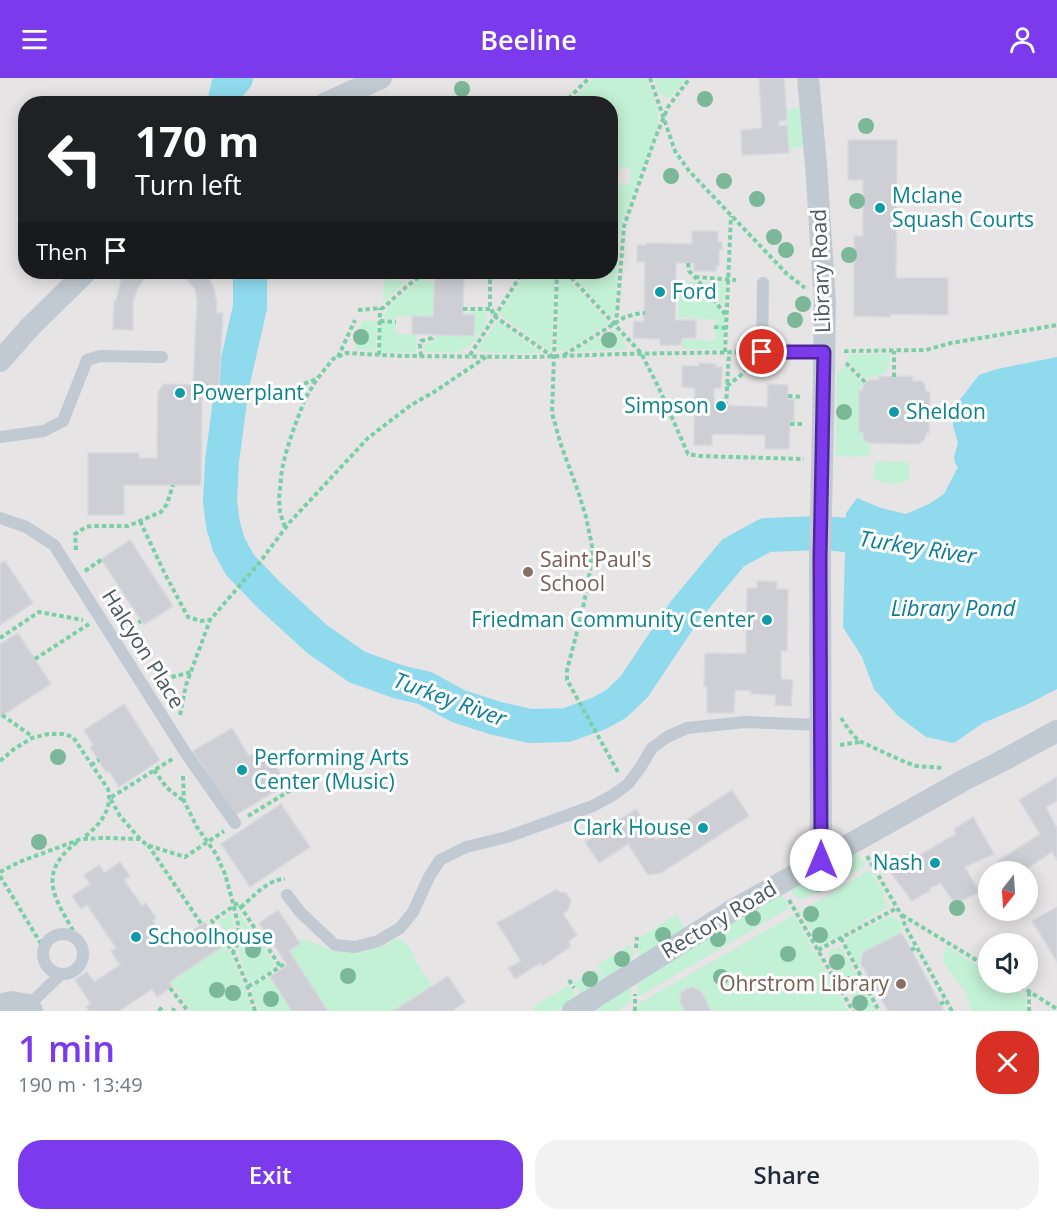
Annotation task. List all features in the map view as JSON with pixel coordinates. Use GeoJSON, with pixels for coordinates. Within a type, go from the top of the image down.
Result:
{"type":"FeatureCollection","features":[{"type":"Feature","properties":{"kind":"street"},"geometry":{"type":"LineString","coordinates":[[342,96],[381,78]]}},
{"type":"Feature","properties":{"kind":"street","name":"Library Road"},"geometry":{"type":"LineString","coordinates":[[808,78],[825,302],[835,352],[821,480],[821,860]]}},
{"type":"Feature","properties":{"kind":"street"},"geometry":{"type":"LineString","coordinates":[[0,361],[30,327],[79,279]]}},
{"type":"Feature","properties":{"kind":"street","name":"Rectory Road"},"geometry":{"type":"LineString","coordinates":[[573,1011],[779,884],[966,779],[1057,731]]}},
{"type":"Feature","properties":{"kind":"street"},"geometry":{"type":"LineString","coordinates":[[0,1005],[11,1002],[30,1008]]}},
{"type":"Feature","properties":{"kind":"lane"},"geometry":{"type":"LineString","coordinates":[[763,283],[762,352],[835,352]]}},
{"type":"Feature","properties":{"kind":"lane"},"geometry":{"type":"LineString","coordinates":[[0,437],[44,432],[63,421],[87,360],[100,356],[162,357]]}},
{"type":"Feature","properties":{"kind":"lane","name":"Halcyon Place"},"geometry":{"type":"LineString","coordinates":[[0,518],[26,527],[54,545],[174,736],[182,753],[235,823]]}},
{"type":"Feature","properties":{"kind":"lane"},"geometry":{"type":"LineString","coordinates":[[287,895],[301,913],[335,945],[355,947],[378,940],[400,928],[413,912],[429,877],[440,860],[466,847],[507,837],[593,806],[626,786],[652,748],[667,737],[687,728],[746,722],[821,725]]}},
{"type":"Feature","properties":{"kind":"lane"},"geometry":{"type":"LineString","coordinates":[[30,1008],[61,974],[74,970],[80,965],[83,952],[78,940],[73,936],[60,933],[49,939],[42,956],[48,968],[61,974]]}},
{"type":"Feature","properties":{"kind":"path"},"geometry":{"type":"LineString","coordinates":[[571,96],[589,78]]}},
{"type":"Feature","properties":{"kind":"path"},"geometry":{"type":"LineString","coordinates":[[650,78],[675,151],[690,171],[787,274],[825,302]]}},
{"type":"Feature","properties":{"kind":"path"},"geometry":{"type":"LineString","coordinates":[[615,325],[624,226],[668,107],[690,78]]}},
{"type":"Feature","properties":{"kind":"path"},"geometry":{"type":"LineString","coordinates":[[726,406],[726,328],[731,215]]}},
{"type":"Feature","properties":{"kind":"path"},"geometry":{"type":"LineString","coordinates":[[688,263],[689,271],[727,316]]}},
{"type":"Feature","properties":{"kind":"path"},"geometry":{"type":"LineString","coordinates":[[695,277],[736,280]]}},
{"type":"Feature","properties":{"kind":"path"},"geometry":{"type":"LineString","coordinates":[[358,310],[383,308],[417,279]]}},
{"type":"Feature","properties":{"kind":"path"},"geometry":{"type":"LineString","coordinates":[[490,279],[490,305],[495,316],[554,356]]}},
{"type":"Feature","properties":{"kind":"path"},"geometry":{"type":"LineString","coordinates":[[469,356],[519,279]]}},
{"type":"Feature","properties":{"kind":"path"},"geometry":{"type":"LineString","coordinates":[[557,279],[552,413],[586,517],[591,546],[590,571],[567,670],[567,680],[626,786]]}},
{"type":"Feature","properties":{"kind":"path"},"geometry":{"type":"LineString","coordinates":[[572,279],[642,353],[688,454],[811,459]]}},
{"type":"Feature","properties":{"kind":"path"},"geometry":{"type":"LineString","coordinates":[[379,355],[380,308]]}},
{"type":"Feature","properties":{"kind":"path"},"geometry":{"type":"LineString","coordinates":[[463,309],[492,309]]}},
{"type":"Feature","properties":{"kind":"path"},"geometry":{"type":"LineString","coordinates":[[562,356],[625,317],[645,313]]}},
{"type":"Feature","properties":{"kind":"path"},"geometry":{"type":"LineString","coordinates":[[338,357],[355,320]]}},
{"type":"Feature","properties":{"kind":"path"},"geometry":{"type":"LineString","coordinates":[[380,321],[396,322]]}},
{"type":"Feature","properties":{"kind":"path"},"geometry":{"type":"LineString","coordinates":[[835,352],[926,351],[951,343],[1057,325]]}},
{"type":"Feature","properties":{"kind":"path"},"geometry":{"type":"LineString","coordinates":[[714,327],[726,328]]}},
{"type":"Feature","properties":{"kind":"path"},"geometry":{"type":"LineString","coordinates":[[421,356],[422,341],[432,338],[433,335]]}},
{"type":"Feature","properties":{"kind":"path"},"geometry":{"type":"LineString","coordinates":[[894,351],[894,376]]}},
{"type":"Feature","properties":{"kind":"path"},"geometry":{"type":"LineString","coordinates":[[285,527],[280,513],[279,498],[282,469],[294,428],[305,399],[317,379],[333,359],[346,353],[421,356],[562,356],[762,352]]}},
{"type":"Feature","properties":{"kind":"path"},"geometry":{"type":"LineString","coordinates":[[727,386],[741,375],[762,352]]}},
{"type":"Feature","properties":{"kind":"path"},"geometry":{"type":"LineString","coordinates":[[174,736],[186,685],[210,620],[260,562],[285,527],[368,438],[411,405],[488,356]]}},
{"type":"Feature","properties":{"kind":"path"},"geometry":{"type":"LineString","coordinates":[[846,363],[866,382]]}},
{"type":"Feature","properties":{"kind":"path"},"geometry":{"type":"LineString","coordinates":[[201,394],[265,396],[317,379]]}},
{"type":"Feature","properties":{"kind":"path"},"geometry":{"type":"LineString","coordinates":[[788,396],[805,398]]}},
{"type":"Feature","properties":{"kind":"path"},"geometry":{"type":"LineString","coordinates":[[76,556],[75,534],[79,531],[92,526],[128,526],[161,513],[167,504],[173,485]]}},
{"type":"Feature","properties":{"kind":"path"},"geometry":{"type":"LineString","coordinates":[[140,521],[188,617],[201,621],[210,620]]}},
{"type":"Feature","properties":{"kind":"path"},"geometry":{"type":"LineString","coordinates":[[0,638],[39,612],[92,622],[35,659]]}},
{"type":"Feature","properties":{"kind":"path"},"geometry":{"type":"LineString","coordinates":[[142,686],[191,672]]}},
{"type":"Feature","properties":{"kind":"path"},"geometry":{"type":"LineString","coordinates":[[2,716],[33,737]]}},
{"type":"Feature","properties":{"kind":"path"},"geometry":{"type":"LineString","coordinates":[[0,761],[14,749],[38,735],[55,733],[73,737],[108,789],[110,798],[120,816],[147,845],[202,925]]}},
{"type":"Feature","properties":{"kind":"path"},"geometry":{"type":"LineString","coordinates":[[831,746],[859,741],[916,766],[955,768],[966,779]]}},
{"type":"Feature","properties":{"kind":"path"},"geometry":{"type":"LineString","coordinates":[[110,798],[182,753],[184,801]]}},
{"type":"Feature","properties":{"kind":"path"},"geometry":{"type":"LineString","coordinates":[[91,765],[99,760]]}},
{"type":"Feature","properties":{"kind":"path"},"geometry":{"type":"LineString","coordinates":[[154,770],[167,788],[184,801],[216,854],[225,874],[238,924],[238,943],[233,952]]}},
{"type":"Feature","properties":{"kind":"path"},"geometry":{"type":"LineString","coordinates":[[235,823],[296,787]]}},
{"type":"Feature","properties":{"kind":"path"},"geometry":{"type":"LineString","coordinates":[[78,940],[53,893],[51,882],[57,864],[69,849],[88,834],[105,815],[110,798]]}},
{"type":"Feature","properties":{"kind":"path"},"geometry":{"type":"LineString","coordinates":[[147,845],[185,857],[222,832]]}},
{"type":"Feature","properties":{"kind":"path"},"geometry":{"type":"LineString","coordinates":[[44,947],[0,874],[19,862],[81,839],[140,839]]}},
{"type":"Feature","properties":{"kind":"path"},"geometry":{"type":"LineString","coordinates":[[864,850],[952,1011]]}},
{"type":"Feature","properties":{"kind":"path"},"geometry":{"type":"LineString","coordinates":[[779,884],[853,1011]]}},
{"type":"Feature","properties":{"kind":"path"},"geometry":{"type":"LineString","coordinates":[[248,986],[282,965],[238,903],[212,921],[233,952],[248,986],[255,1011]]}},
{"type":"Feature","properties":{"kind":"path"},"geometry":{"type":"LineString","coordinates":[[818,950],[897,908]]}},
{"type":"Feature","properties":{"kind":"path"},"geometry":{"type":"LineString","coordinates":[[901,915],[978,961]]}},
{"type":"Feature","properties":{"kind":"path"},"geometry":{"type":"LineString","coordinates":[[841,938],[879,1011]]}},
{"type":"Feature","properties":{"kind":"path"},"geometry":{"type":"LineString","coordinates":[[911,950],[917,947]]}},
{"type":"Feature","properties":{"kind":"path"},"geometry":{"type":"LineString","coordinates":[[170,988],[188,1011]]}},
{"type":"Feature","properties":{"kind":"path"},"geometry":{"type":"LineString","coordinates":[[1029,993],[1029,1011]]}},
{"type":"Feature","properties":{"kind":"path"},"geometry":{"type":"LineString","coordinates":[[1031,993],[1057,1009]]}},
{"type":"Feature","properties":{"kind":"path"},"geometry":{"type":"LineString","coordinates":[[940,1004],[947,1001]]}},
{"type":"Feature","properties":{"kind":"shaded area","name":"Saint Paul's School"},"geometry":{"type":"Polygon","coordinates":[[[0,78],[1057,78],[1057,1011],[0,1011],[0,78]]]}},
{"type":"Feature","properties":{"kind":"green space"},"geometry":{"type":"Polygon","coordinates":[[[594,78],[646,78],[658,111],[658,124],[620,229],[618,260],[618,185],[631,184],[630,168],[618,168],[618,96],[576,96],[594,78]]]}},
{"type":"Feature","properties":{"kind":"green space"},"geometry":{"type":"Polygon","coordinates":[[[654,78],[686,78],[670,98],[666,98],[661,94],[654,78]]]}},
{"type":"Feature","properties":{"kind":"green space"},"geometry":{"type":"Polygon","coordinates":[[[801,108],[804,147],[789,148],[786,109],[801,108]]]}},
{"type":"Feature","properties":{"kind":"green space"},"geometry":{"type":"Polygon","coordinates":[[[384,279],[405,282],[383,303],[384,279]]]}},
{"type":"Feature","properties":{"kind":"green space"},"geometry":{"type":"Polygon","coordinates":[[[419,279],[428,279],[434,284],[433,317],[397,316],[396,320],[386,318],[383,314],[386,313],[388,307],[419,279]]]}},
{"type":"Feature","properties":{"kind":"green space"},"geometry":{"type":"Polygon","coordinates":[[[522,279],[555,279],[551,352],[499,314],[522,279]]]}},
{"type":"Feature","properties":{"kind":"green space"},"geometry":{"type":"Polygon","coordinates":[[[559,279],[568,279],[609,323],[565,351],[557,350],[559,279]]]}},
{"type":"Feature","properties":{"kind":"green space"},"geometry":{"type":"Polygon","coordinates":[[[575,279],[617,279],[613,317],[575,279]]]}},
{"type":"Feature","properties":{"kind":"green space"},"geometry":{"type":"Polygon","coordinates":[[[680,281],[697,282],[725,316],[723,350],[682,348],[683,339],[715,341],[716,320],[678,317],[680,281]]]}},
{"type":"Feature","properties":{"kind":"green space"},"geometry":{"type":"Polygon","coordinates":[[[703,282],[725,282],[724,307],[703,282]]]}},
{"type":"Feature","properties":{"kind":"green space"},"geometry":{"type":"Polygon","coordinates":[[[467,312],[486,312],[484,326],[468,347],[449,353],[425,352],[424,344],[435,341],[436,335],[474,336],[475,315],[466,315],[467,312]]]}},
{"type":"Feature","properties":{"kind":"green space"},"geometry":{"type":"Polygon","coordinates":[[[364,320],[377,322],[376,351],[355,349],[356,334],[364,320]]]}},
{"type":"Feature","properties":{"kind":"green space"},"geometry":{"type":"Polygon","coordinates":[[[380,321],[396,322],[396,334],[416,334],[416,353],[379,352],[380,321]]]}},
{"type":"Feature","properties":{"kind":"green space"},"geometry":{"type":"Polygon","coordinates":[[[497,321],[542,353],[513,354],[477,351],[497,321]]]}},
{"type":"Feature","properties":{"kind":"green space"},"geometry":{"type":"Polygon","coordinates":[[[615,330],[624,340],[626,349],[573,352],[579,347],[615,330]]]}},
{"type":"Feature","properties":{"kind":"green space"},"geometry":{"type":"Polygon","coordinates":[[[849,354],[890,354],[889,367],[886,372],[876,377],[864,378],[848,361],[849,354]]]}},
{"type":"Feature","properties":{"kind":"green space"},"geometry":{"type":"Polygon","coordinates":[[[846,366],[863,384],[859,389],[859,432],[863,432],[864,441],[871,443],[870,456],[836,457],[837,373],[846,366]]]}},
{"type":"Feature","properties":{"kind":"green space"},"geometry":{"type":"Polygon","coordinates":[[[875,461],[909,462],[909,480],[891,483],[874,479],[875,461]]]}},
{"type":"Feature","properties":{"kind":"green space"},"geometry":{"type":"Polygon","coordinates":[[[855,852],[863,861],[864,867],[802,899],[794,895],[789,888],[855,852]]]}},
{"type":"Feature","properties":{"kind":"green space"},"geometry":{"type":"Polygon","coordinates":[[[870,870],[885,894],[882,896],[888,907],[821,947],[800,912],[870,870]]]}},
{"type":"Feature","properties":{"kind":"green space"},"geometry":{"type":"Polygon","coordinates":[[[781,892],[789,908],[638,997],[638,978],[781,892]]]}},
{"type":"Feature","properties":{"kind":"green space"},"geometry":{"type":"Polygon","coordinates":[[[231,913],[234,928],[234,944],[218,921],[231,913]]]}},
{"type":"Feature","properties":{"kind":"green space"},"geometry":{"type":"Polygon","coordinates":[[[239,913],[276,966],[253,982],[250,982],[245,973],[239,953],[241,935],[239,913]]]}},
{"type":"Feature","properties":{"kind":"green space"},"geometry":{"type":"Polygon","coordinates":[[[676,914],[686,931],[638,959],[640,938],[676,914]]]}},
{"type":"Feature","properties":{"kind":"green space"},"geometry":{"type":"Polygon","coordinates":[[[794,915],[848,1011],[711,1011],[701,991],[691,987],[681,992],[680,1002],[685,1011],[638,1011],[638,1004],[794,915]]]}},
{"type":"Feature","properties":{"kind":"green space"},"geometry":{"type":"Polygon","coordinates":[[[888,917],[895,918],[902,924],[901,933],[863,952],[861,964],[857,965],[846,944],[848,937],[888,917]]]}},
{"type":"Feature","properties":{"kind":"green space"},"geometry":{"type":"Polygon","coordinates":[[[208,927],[212,927],[232,957],[252,1011],[192,1011],[170,981],[221,947],[208,927]]]}},
{"type":"Feature","properties":{"kind":"green space"},"geometry":{"type":"Polygon","coordinates":[[[304,939],[341,952],[360,952],[389,944],[390,940],[403,941],[432,986],[393,1011],[328,1011],[289,951],[300,943],[297,941],[304,939]]]}},
{"type":"Feature","properties":{"kind":"green space"},"geometry":{"type":"Polygon","coordinates":[[[630,945],[633,952],[632,962],[605,978],[597,965],[630,945]]]}},
{"type":"Feature","properties":{"kind":"green space"},"geometry":{"type":"Polygon","coordinates":[[[946,946],[978,966],[978,993],[1021,993],[1026,996],[1026,1011],[971,1011],[966,993],[944,963],[946,946]]]}},
{"type":"Feature","properties":{"kind":"green space"},"geometry":{"type":"Polygon","coordinates":[[[840,947],[876,1011],[860,1011],[830,959],[830,950],[840,947]]]}},
{"type":"Feature","properties":{"kind":"green space"},"geometry":{"type":"Polygon","coordinates":[[[597,969],[604,980],[580,994],[574,983],[597,969]]]}},
{"type":"Feature","properties":{"kind":"green space"},"geometry":{"type":"Polygon","coordinates":[[[270,977],[292,1011],[259,1011],[252,993],[253,986],[270,977]]]}},
{"type":"Feature","properties":{"kind":"green space"},"geometry":{"type":"Polygon","coordinates":[[[631,984],[631,1001],[618,1011],[588,1011],[631,984]]]}},
{"type":"Feature","properties":{"kind":"green space"},"geometry":{"type":"Polygon","coordinates":[[[569,985],[577,998],[556,1011],[535,1011],[533,1007],[569,985]]]}},
{"type":"Feature","properties":{"kind":"water","name":"Library Pond"},"geometry":{"type":"Polygon","coordinates":[[[1057,357],[1057,689],[983,723],[954,743],[926,737],[898,716],[874,689],[862,657],[843,627],[846,513],[857,498],[881,508],[906,514],[929,504],[944,494],[958,467],[954,457],[958,443],[953,426],[953,416],[959,401],[979,375],[1057,357]]]}},
{"type":"Feature","properties":{"kind":"building"},"geometry":{"type":"Polygon","coordinates":[[[759,78],[784,78],[787,120],[779,121],[779,126],[787,125],[789,153],[742,155],[741,130],[762,128],[759,78]]]}},
{"type":"Feature","properties":{"kind":"building","name":"Mclane Squash Courts"},"geometry":{"type":"Polygon","coordinates":[[[848,140],[897,140],[896,278],[948,278],[948,315],[854,316],[854,236],[863,236],[863,180],[848,180],[848,140]]]}},
{"type":"Feature","properties":{"kind":"building","name":"Ford"},"geometry":{"type":"Polygon","coordinates":[[[692,231],[718,231],[718,242],[722,242],[722,250],[719,250],[719,266],[716,266],[716,271],[694,271],[694,263],[676,263],[675,320],[696,320],[696,338],[682,338],[681,345],[660,345],[660,339],[633,338],[634,321],[644,322],[645,262],[637,262],[637,245],[646,245],[646,243],[692,244],[692,231]]]}},
{"type":"Feature","properties":{"kind":"building"},"geometry":{"type":"Polygon","coordinates":[[[144,279],[137,289],[133,302],[133,330],[113,329],[114,301],[116,301],[121,280],[144,279]]]}},
{"type":"Feature","properties":{"kind":"building","name":"Powerplant"},"geometry":{"type":"Polygon","coordinates":[[[186,279],[209,279],[214,289],[216,313],[223,313],[219,387],[202,386],[201,485],[124,485],[124,515],[88,515],[88,453],[139,453],[139,458],[157,458],[158,392],[164,384],[193,385],[197,301],[195,289],[186,279]]]}},
{"type":"Feature","properties":{"kind":"building"},"geometry":{"type":"Polygon","coordinates":[[[435,279],[464,279],[463,315],[475,315],[474,336],[412,334],[412,316],[433,317],[435,279]]]}},
{"type":"Feature","properties":{"kind":"building","name":"Simpson"},"geometry":{"type":"Polygon","coordinates":[[[699,363],[716,364],[715,367],[722,367],[721,388],[714,388],[714,405],[767,407],[768,384],[788,385],[788,399],[794,399],[794,421],[790,421],[789,449],[765,449],[765,435],[712,434],[712,445],[694,445],[695,388],[682,387],[682,366],[699,366],[699,363]]]}},
{"type":"Feature","properties":{"kind":"building","name":"Sheldon"},"geometry":{"type":"Polygon","coordinates":[[[912,376],[913,381],[921,381],[925,385],[925,391],[930,392],[929,433],[927,432],[924,440],[916,444],[864,441],[863,432],[859,432],[859,390],[863,390],[863,386],[869,380],[879,380],[878,377],[912,376]]]}},
{"type":"Feature","properties":{"kind":"building"},"geometry":{"type":"Polygon","coordinates":[[[130,540],[173,606],[144,625],[101,559],[130,540]]]}},
{"type":"Feature","properties":{"kind":"building"},"geometry":{"type":"Polygon","coordinates":[[[5,561],[33,603],[0,625],[0,564],[5,561]]]}},
{"type":"Feature","properties":{"kind":"building","name":"Friedman Community Center"},"geometry":{"type":"Polygon","coordinates":[[[757,581],[777,582],[776,589],[788,589],[787,651],[781,651],[781,679],[793,680],[791,706],[775,705],[776,695],[751,694],[751,691],[735,690],[734,713],[707,713],[707,687],[704,687],[705,653],[746,654],[747,588],[757,588],[757,581]]]}},
{"type":"Feature","properties":{"kind":"building"},"geometry":{"type":"Polygon","coordinates":[[[18,633],[51,684],[0,717],[0,644],[18,633]]]}},
{"type":"Feature","properties":{"kind":"building"},"geometry":{"type":"Polygon","coordinates":[[[124,704],[160,760],[119,787],[90,747],[93,745],[84,730],[124,704]]]}},
{"type":"Feature","properties":{"kind":"building","name":"Performing Arts Center (Music)"},"geometry":{"type":"Polygon","coordinates":[[[232,728],[249,756],[264,747],[287,784],[234,816],[193,751],[232,728]]]}},
{"type":"Feature","properties":{"kind":"building"},"geometry":{"type":"Polygon","coordinates":[[[1057,777],[1057,801],[1046,807],[1057,826],[1057,860],[1052,852],[1038,861],[998,861],[1040,834],[1019,800],[1057,777]]]}},
{"type":"Feature","properties":{"kind":"building","name":"Clark House"},"geometry":{"type":"Polygon","coordinates":[[[732,790],[749,816],[661,873],[648,875],[628,844],[599,863],[585,842],[636,809],[656,840],[732,790]]]}},
{"type":"Feature","properties":{"kind":"building"},"geometry":{"type":"Polygon","coordinates":[[[281,804],[310,847],[250,887],[221,844],[281,804]]]}},
{"type":"Feature","properties":{"kind":"building","name":"Nash"},"geometry":{"type":"Polygon","coordinates":[[[973,817],[994,854],[965,867],[978,892],[955,904],[941,883],[912,901],[888,869],[909,853],[913,859],[956,834],[954,829],[973,817]]]}},
{"type":"Feature","properties":{"kind":"building","name":"Schoolhouse"},"geometry":{"type":"Polygon","coordinates":[[[120,862],[130,876],[124,880],[142,906],[146,903],[156,918],[153,921],[170,946],[205,922],[222,947],[169,982],[172,987],[157,997],[152,989],[119,1011],[89,1011],[86,1007],[91,1004],[75,980],[87,972],[94,982],[120,965],[111,951],[116,948],[87,905],[81,909],[72,896],[90,884],[84,875],[99,865],[104,873],[120,862]]]}},
{"type":"Feature","properties":{"kind":"building"},"geometry":{"type":"Polygon","coordinates":[[[557,889],[559,892],[566,893],[571,900],[568,910],[563,914],[577,935],[569,941],[570,947],[542,966],[540,963],[515,979],[508,968],[521,961],[497,923],[557,889]]]}},
{"type":"Feature","properties":{"kind":"building"},"geometry":{"type":"Polygon","coordinates":[[[1057,907],[1057,962],[1032,921],[1038,921],[1038,918],[1057,907]]]}},
{"type":"Feature","properties":{"kind":"building"},"geometry":{"type":"Polygon","coordinates":[[[278,910],[300,943],[289,951],[328,1011],[292,1011],[270,977],[287,965],[259,923],[278,910]]]}},
{"type":"Feature","properties":{"kind":"building","name":"Ohrstrom Library"},"geometry":{"type":"Polygon","coordinates":[[[901,933],[944,1011],[888,1011],[861,964],[863,952],[901,933]]]}},
{"type":"Feature","properties":{"kind":"building"},"geometry":{"type":"Polygon","coordinates":[[[448,976],[465,1002],[452,1011],[393,1011],[448,976]]]}},
{"type":"Feature","properties":{"kind":"building"},"geometry":{"type":"Polygon","coordinates":[[[691,987],[701,991],[711,1011],[685,1011],[680,1002],[681,992],[691,987]]]}},
{"type":"Feature","properties":{"kind":"waterway","name":"Turkey River"},"geometry":{"type":"LineString","coordinates":[[226,96],[228,86],[236,78]]}},
{"type":"Feature","properties":{"kind":"waterway","name":"Turkey River"},"geometry":{"type":"LineString","coordinates":[[250,279],[250,307],[232,386],[222,461],[220,501],[223,525],[229,545],[240,565],[317,639],[357,667],[399,682],[425,688],[458,706],[495,718],[530,726],[567,725],[600,713],[616,704],[634,687],[684,612],[733,553],[766,535],[821,533],[892,543]]}},
{"type":"Feature","properties":{"kind":"place","name":"Mclane Squash Courts"},"geometry":{"type":"Point","coordinates":[880,208]}},
{"type":"Feature","properties":{"kind":"place","name":"Ford"},"geometry":{"type":"Point","coordinates":[660,292]}},
{"type":"Feature","properties":{"kind":"place","name":"Powerplant"},"geometry":{"type":"Point","coordinates":[180,393]}},
{"type":"Feature","properties":{"kind":"place","name":"Simpson"},"geometry":{"type":"Point","coordinates":[721,406]}},
{"type":"Feature","properties":{"kind":"place","name":"Sheldon"},"geometry":{"type":"Point","coordinates":[894,412]}},
{"type":"Feature","properties":{"kind":"place","name":"Saint Paul's School"},"geometry":{"type":"Point","coordinates":[528,572]}},
{"type":"Feature","properties":{"kind":"place","name":"Friedman Community Center"},"geometry":{"type":"Point","coordinates":[767,620]}},
{"type":"Feature","properties":{"kind":"place","name":"Performing Arts Center (Music)"},"geometry":{"type":"Point","coordinates":[242,770]}},
{"type":"Feature","properties":{"kind":"place","name":"Clark House"},"geometry":{"type":"Point","coordinates":[703,828]}},
{"type":"Feature","properties":{"kind":"place","name":"Nash"},"geometry":{"type":"Point","coordinates":[935,863]}},
{"type":"Feature","properties":{"kind":"place","name":"Schoolhouse"},"geometry":{"type":"Point","coordinates":[136,937]}},
{"type":"Feature","properties":{"kind":"place","name":"Ohrstrom Library"},"geometry":{"type":"Point","coordinates":[901,984]}},
{"type":"Feature","properties":{"kind":"route"},"geometry":{"type":"LineString","coordinates":[[762,352],[824,352],[820,559],[821,860]]}}]}
